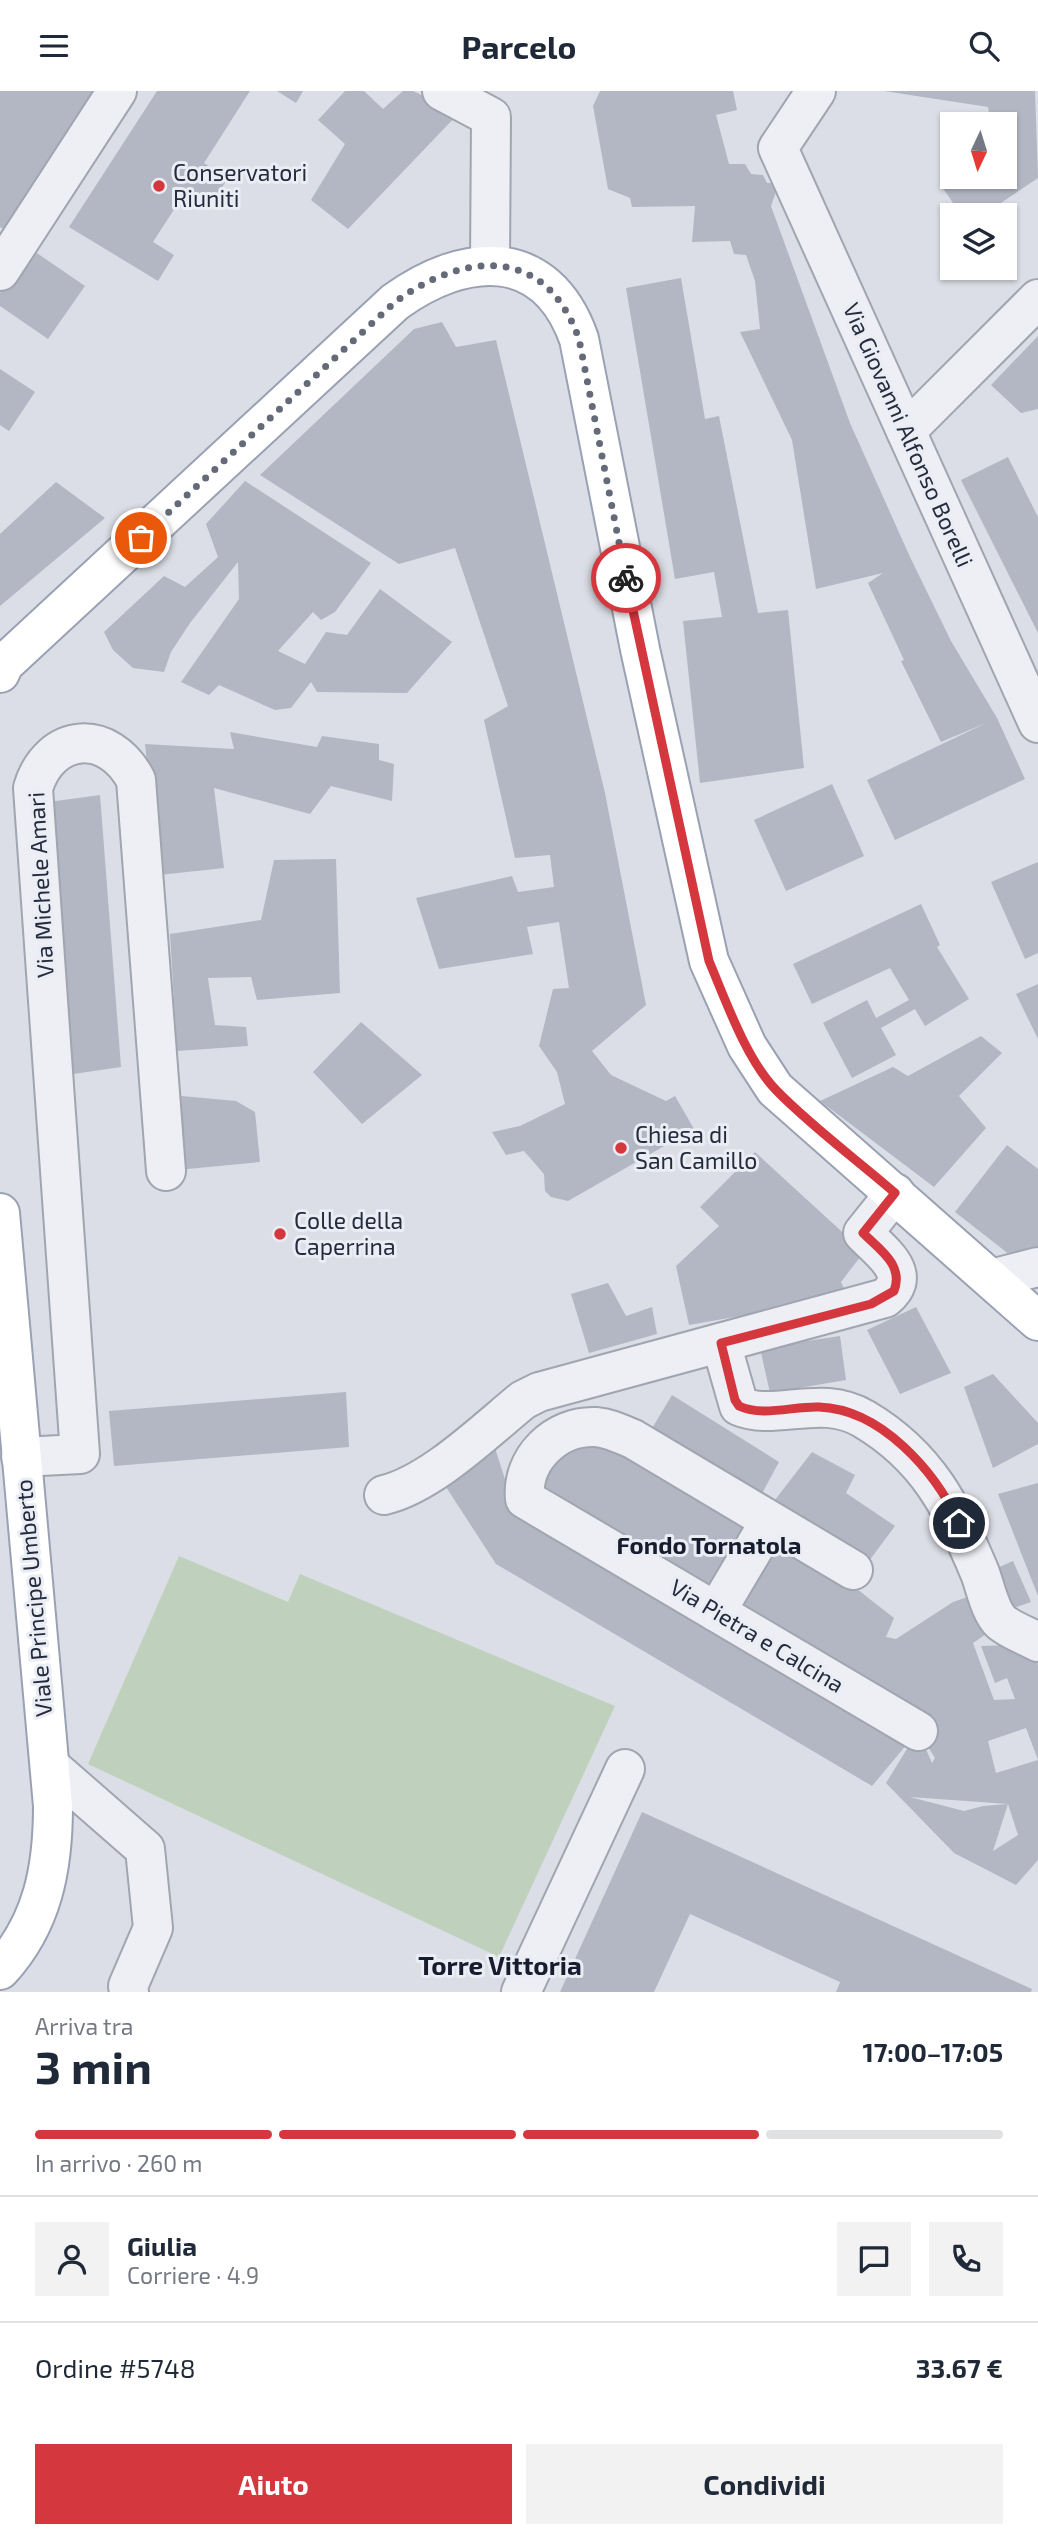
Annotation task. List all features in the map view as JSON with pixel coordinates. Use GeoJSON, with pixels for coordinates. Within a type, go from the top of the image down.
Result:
{"type":"FeatureCollection","features":[{"type":"Feature","properties":{"kind":"main road"},"geometry":{"type":"LineString","coordinates":[[0,673],[4,664],[395,302],[422,283],[448,272],[490,264],[525,274],[552,293],[572,320],[579,339],[640,649],[709,961],[747,1046],[775,1089],[1038,1321]]}},
{"type":"Feature","properties":{"kind":"main road","name":"Viale Principe Umberto"},"geometry":{"type":"LineString","coordinates":[[0,1213],[50,1766],[53,1839],[45,1892],[24,1938],[0,1970]]}},
{"type":"Feature","properties":{"kind":"street"},"geometry":{"type":"LineString","coordinates":[[0,271],[117,91]]}},
{"type":"Feature","properties":{"kind":"street"},"geometry":{"type":"LineString","coordinates":[[442,91],[491,117],[490,264]]}},
{"type":"Feature","properties":{"kind":"street","name":"Via Giovanni Alfonso Borelli"},"geometry":{"type":"LineString","coordinates":[[816,91],[778,148],[1038,723]]}},
{"type":"Feature","properties":{"kind":"street"},"geometry":{"type":"LineString","coordinates":[[906,431],[1038,299]]}},
{"type":"Feature","properties":{"kind":"street","name":"Via Michele Amari"},"geometry":{"type":"LineString","coordinates":[[21,1457],[80,1454],[33,788],[38,771],[47,759],[61,748],[78,743],[100,745],[116,753],[128,765],[136,780],[166,1171]]}},
{"type":"Feature","properties":{"kind":"street"},"geometry":{"type":"LineString","coordinates":[[384,1495],[397,1492],[428,1474],[523,1400],[556,1385],[871,1304],[894,1291],[898,1281],[897,1271],[863,1233],[895,1193]]}},
{"type":"Feature","properties":{"kind":"street"},"geometry":{"type":"LineString","coordinates":[[991,1279],[1038,1267]]}},
{"type":"Feature","properties":{"kind":"street"},"geometry":{"type":"LineString","coordinates":[[721,1343],[739,1406],[753,1410],[817,1407],[843,1410],[867,1420],[908,1452],[927,1471],[951,1506],[999,1621],[1038,1642]]}},
{"type":"Feature","properties":{"kind":"street"},"geometry":{"type":"LineString","coordinates":[[505,1415],[537,1455],[564,1433],[582,1428],[608,1429],[633,1439],[853,1570]]}},
{"type":"Feature","properties":{"kind":"street","name":"Via Pietra e Calcina"},"geometry":{"type":"LineString","coordinates":[[537,1455],[523,1482],[524,1499],[918,1731]]}},
{"type":"Feature","properties":{"kind":"street"},"geometry":{"type":"LineString","coordinates":[[716,1612],[770,1521]]}},
{"type":"Feature","properties":{"kind":"street"},"geometry":{"type":"LineString","coordinates":[[50,1766],[145,1849],[153,1928],[128,1986],[129,1992]]}},
{"type":"Feature","properties":{"kind":"street"},"geometry":{"type":"LineString","coordinates":[[521,1992],[625,1769]]}},
{"type":"Feature","properties":{"kind":"green space"},"geometry":{"type":"Polygon","coordinates":[[[179,1556],[288,1602],[300,1574],[615,1706],[499,1957],[88,1764],[179,1556]]]}},
{"type":"Feature","properties":{"kind":"building"},"geometry":{"type":"Polygon","coordinates":[[[0,91],[96,91],[8,232],[0,227],[0,91]]]}},
{"type":"Feature","properties":{"kind":"building","name":"Conservatori Riuniti"},"geometry":{"type":"Polygon","coordinates":[[[157,91],[250,91],[204,163],[228,178],[208,209],[184,194],[153,242],[174,255],[158,281],[69,227],[157,91]]]}},
{"type":"Feature","properties":{"kind":"building"},"geometry":{"type":"Polygon","coordinates":[[[277,91],[303,91],[296,103],[277,91]]]}},
{"type":"Feature","properties":{"kind":"building"},"geometry":{"type":"Polygon","coordinates":[[[345,91],[364,91],[383,109],[403,91],[413,91],[459,113],[348,229],[311,200],[345,144],[318,120],[345,91]]]}},
{"type":"Feature","properties":{"kind":"building"},"geometry":{"type":"Polygon","coordinates":[[[600,91],[733,91],[737,110],[716,115],[729,164],[745,164],[751,174],[763,175],[767,183],[779,183],[771,206],[850,423],[951,641],[997,718],[1025,779],[895,840],[867,780],[986,723],[941,742],[901,661],[904,660],[868,583],[883,573],[816,589],[792,440],[740,332],[760,329],[755,281],[746,255],[734,254],[730,241],[692,242],[695,206],[632,207],[630,198],[608,189],[593,106],[600,91]]]}},
{"type":"Feature","properties":{"kind":"building"},"geometry":{"type":"Polygon","coordinates":[[[884,91],[1035,91],[1038,178],[1001,203],[953,203],[944,189],[1017,189],[1017,112],[989,112],[988,107],[884,91]]]}},
{"type":"Feature","properties":{"kind":"building"},"geometry":{"type":"Polygon","coordinates":[[[31,249],[85,286],[48,339],[0,306],[0,293],[31,249]]]}},
{"type":"Feature","properties":{"kind":"building"},"geometry":{"type":"Polygon","coordinates":[[[681,278],[705,419],[719,416],[758,613],[788,610],[804,768],[700,783],[683,621],[722,617],[714,572],[675,579],[626,288],[681,278]]]}},
{"type":"Feature","properties":{"kind":"building"},"geometry":{"type":"Polygon","coordinates":[[[442,322],[456,347],[496,340],[605,793],[646,1005],[592,1051],[611,1075],[666,1101],[675,1096],[694,1129],[568,1201],[551,1197],[545,1191],[544,1174],[524,1151],[506,1155],[492,1132],[520,1126],[565,1104],[557,1072],[539,1046],[553,989],[569,988],[559,922],[527,927],[533,954],[439,969],[416,898],[512,876],[518,892],[554,887],[550,855],[515,858],[484,720],[508,706],[455,548],[399,564],[260,475],[414,329],[442,322]]]}},
{"type":"Feature","properties":{"kind":"building"},"geometry":{"type":"Polygon","coordinates":[[[1038,336],[1038,409],[1021,413],[991,385],[1038,336]]]}},
{"type":"Feature","properties":{"kind":"building"},"geometry":{"type":"Polygon","coordinates":[[[0,369],[35,392],[9,431],[0,425],[0,369]]]}},
{"type":"Feature","properties":{"kind":"building"},"geometry":{"type":"Polygon","coordinates":[[[1008,457],[1038,517],[1038,633],[961,480],[1008,457]]]}},
{"type":"Feature","properties":{"kind":"building"},"geometry":{"type":"Polygon","coordinates":[[[245,481],[371,563],[335,612],[321,620],[313,612],[278,651],[305,664],[326,632],[347,635],[380,589],[452,642],[407,693],[317,692],[311,682],[291,708],[275,710],[219,685],[209,695],[181,682],[239,599],[238,562],[190,623],[171,652],[164,672],[133,668],[113,650],[104,632],[164,576],[185,587],[218,557],[206,524],[245,481]]]}},
{"type":"Feature","properties":{"kind":"building"},"geometry":{"type":"Polygon","coordinates":[[[56,482],[105,518],[0,606],[0,534],[56,482]]]}},
{"type":"Feature","properties":{"kind":"building"},"geometry":{"type":"Polygon","coordinates":[[[230,732],[317,747],[322,736],[379,744],[379,760],[394,764],[392,801],[331,786],[310,814],[214,788],[224,868],[159,875],[145,744],[234,749],[230,732]]]}},
{"type":"Feature","properties":{"kind":"building"},"geometry":{"type":"Polygon","coordinates":[[[832,784],[864,856],[786,891],[754,820],[832,784]]]}},
{"type":"Feature","properties":{"kind":"building"},"geometry":{"type":"Polygon","coordinates":[[[100,795],[121,1067],[53,1077],[34,804],[100,795]]]}},
{"type":"Feature","properties":{"kind":"building"},"geometry":{"type":"Polygon","coordinates":[[[336,859],[340,993],[257,1000],[251,977],[208,978],[215,1025],[246,1027],[248,1046],[177,1051],[170,934],[261,920],[274,860],[336,859]]]}},
{"type":"Feature","properties":{"kind":"building"},"geometry":{"type":"Polygon","coordinates":[[[1038,862],[1038,953],[1025,959],[991,882],[1038,862]]]}},
{"type":"Feature","properties":{"kind":"building"},"geometry":{"type":"Polygon","coordinates":[[[921,904],[940,945],[937,947],[969,999],[925,1026],[915,1009],[881,1028],[896,1055],[852,1078],[823,1023],[867,1000],[876,1018],[909,1000],[890,968],[812,1004],[793,964],[921,904]]]}},
{"type":"Feature","properties":{"kind":"building"},"geometry":{"type":"Polygon","coordinates":[[[1038,984],[1038,1039],[1016,994],[1038,984]]]}},
{"type":"Feature","properties":{"kind":"building"},"geometry":{"type":"Polygon","coordinates":[[[361,1022],[422,1075],[362,1124],[313,1072],[361,1022]]]}},
{"type":"Feature","properties":{"kind":"building"},"geometry":{"type":"Polygon","coordinates":[[[981,1036],[1002,1053],[959,1096],[986,1128],[934,1187],[820,1101],[893,1067],[908,1076],[981,1036]]]}},
{"type":"Feature","properties":{"kind":"building"},"geometry":{"type":"Polygon","coordinates":[[[171,1095],[236,1101],[255,1112],[260,1162],[166,1171],[171,1095]]]}},
{"type":"Feature","properties":{"kind":"building"},"geometry":{"type":"Polygon","coordinates":[[[1007,1145],[1038,1169],[1038,1248],[1024,1266],[955,1212],[1007,1145]]]}},
{"type":"Feature","properties":{"kind":"building"},"geometry":{"type":"Polygon","coordinates":[[[755,1152],[864,1252],[841,1282],[848,1297],[689,1325],[676,1266],[719,1226],[700,1207],[755,1152]]]}},
{"type":"Feature","properties":{"kind":"building"},"geometry":{"type":"Polygon","coordinates":[[[608,1283],[626,1316],[652,1307],[657,1334],[589,1353],[571,1294],[608,1283]]]}},
{"type":"Feature","properties":{"kind":"building"},"geometry":{"type":"Polygon","coordinates":[[[916,1307],[951,1373],[900,1394],[867,1330],[916,1307]]]}},
{"type":"Feature","properties":{"kind":"building"},"geometry":{"type":"Polygon","coordinates":[[[840,1336],[846,1380],[770,1393],[760,1348],[840,1336]]]}},
{"type":"Feature","properties":{"kind":"building"},"geometry":{"type":"Polygon","coordinates":[[[993,1374],[1038,1423],[1038,1444],[993,1468],[964,1387],[993,1374]]]}},
{"type":"Feature","properties":{"kind":"building"},"geometry":{"type":"Polygon","coordinates":[[[346,1392],[349,1447],[114,1466],[109,1411],[346,1392]]]}},
{"type":"Feature","properties":{"kind":"building"},"geometry":{"type":"Polygon","coordinates":[[[672,1395],[779,1462],[753,1510],[642,1445],[672,1395]]]}},
{"type":"Feature","properties":{"kind":"building"},"geometry":{"type":"Polygon","coordinates":[[[608,1443],[747,1523],[706,1590],[535,1480],[552,1455],[579,1445],[608,1443]]]}},
{"type":"Feature","properties":{"kind":"building"},"geometry":{"type":"Polygon","coordinates":[[[495,1448],[510,1495],[716,1612],[770,1521],[894,1618],[886,1637],[896,1639],[953,1602],[979,1593],[995,1628],[973,1643],[994,1700],[1015,1699],[1007,1678],[995,1683],[981,1646],[1015,1645],[1034,1655],[1038,1665],[1038,1760],[1038,1860],[1016,1885],[954,1853],[886,1783],[918,1731],[872,1786],[496,1564],[446,1487],[495,1448]],[[1026,1728],[988,1741],[996,1773],[1038,1760],[1026,1728]],[[918,1731],[932,1763],[935,1758],[918,1731]],[[910,1797],[964,1811],[1008,1804],[910,1797]],[[1008,1804],[993,1851],[1018,1835],[1008,1804]]]}},
{"type":"Feature","properties":{"kind":"building"},"geometry":{"type":"Polygon","coordinates":[[[812,1452],[855,1475],[846,1493],[895,1526],[866,1565],[768,1509],[812,1452]]]}},
{"type":"Feature","properties":{"kind":"building"},"geometry":{"type":"Polygon","coordinates":[[[1038,1483],[1038,1596],[998,1494],[1038,1483]]]}},
{"type":"Feature","properties":{"kind":"building"},"geometry":{"type":"Polygon","coordinates":[[[1013,1561],[1031,1602],[1008,1610],[988,1572],[1013,1561]]]}},
{"type":"Feature","properties":{"kind":"building"},"geometry":{"type":"Polygon","coordinates":[[[642,1812],[1032,1989],[1031,1992],[836,1992],[840,1982],[690,1914],[654,1992],[560,1992],[642,1812]]]}},
{"type":"Feature","properties":{"kind":"way so far"},"geometry":{"type":"LineString","coordinates":[[141,538],[395,302],[422,283],[448,272],[463,267],[490,264],[525,274],[540,282],[564,306],[572,320],[579,339],[626,578]]}},
{"type":"Feature","properties":{"kind":"place","name":"Conservatori Riuniti"},"geometry":{"type":"Point","coordinates":[159,186]}},
{"type":"Feature","properties":{"kind":"place","name":"Chiesa di San Camillo"},"geometry":{"type":"Point","coordinates":[621,1148]}},
{"type":"Feature","properties":{"kind":"place","name":"Colle della Caperrina"},"geometry":{"type":"Point","coordinates":[280,1234]}},
{"type":"Feature","properties":{"kind":"district","name":"Fondo Tornatola"},"geometry":{"type":"Point","coordinates":[709,1546]}},
{"type":"Feature","properties":{"kind":"district","name":"Torre Vittoria"},"geometry":{"type":"Point","coordinates":[500,1966]}},
{"type":"Feature","properties":{"kind":"route"},"geometry":{"type":"LineString","coordinates":[[626,578],[709,961],[724,997],[747,1046],[775,1089],[895,1193],[863,1233],[891,1261],[897,1271],[898,1281],[894,1291],[885,1299],[871,1304],[721,1343],[735,1400],[745,1409],[831,1408],[854,1413],[867,1420],[888,1435],[927,1471],[941,1489],[959,1523]]}}]}
